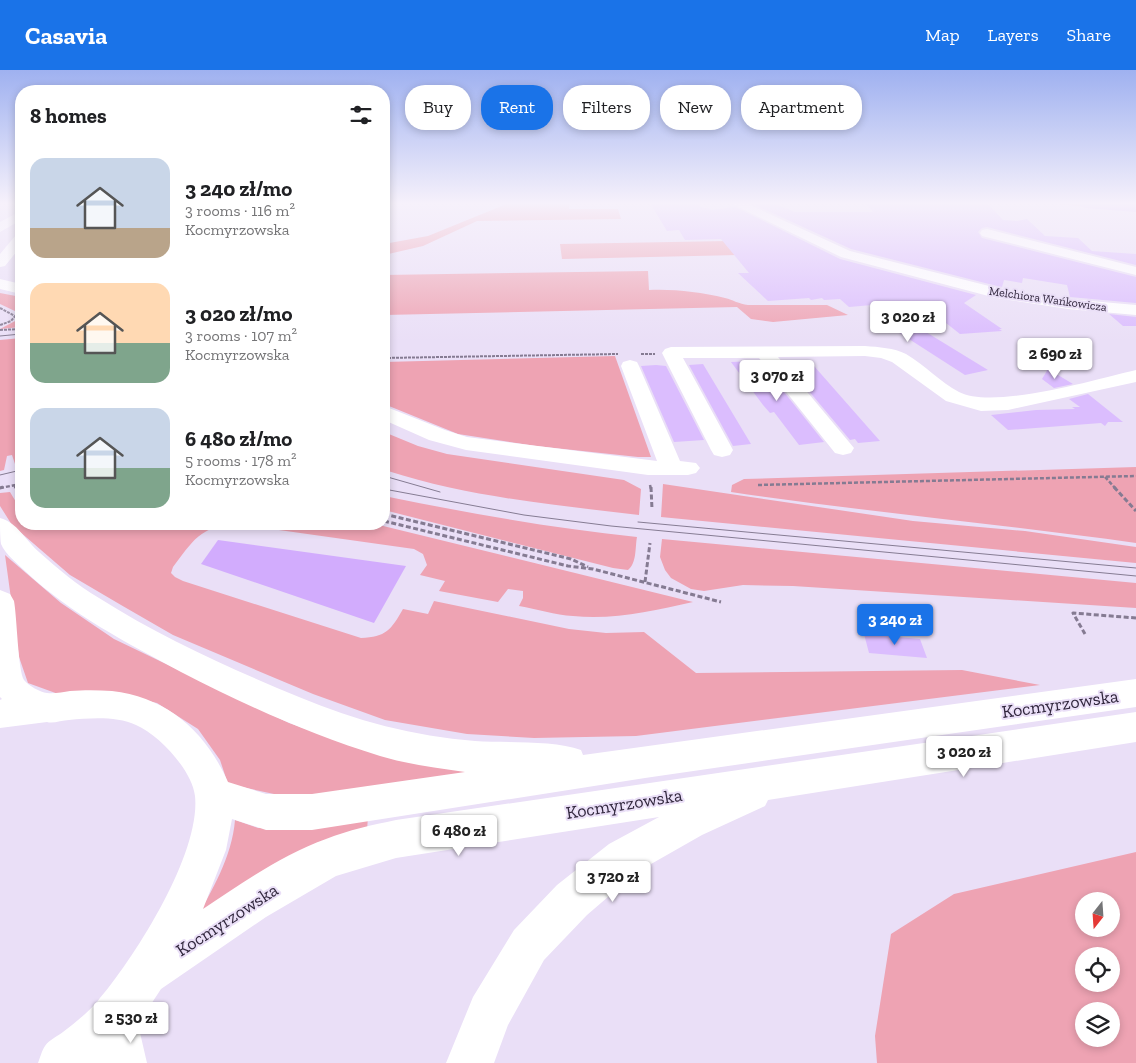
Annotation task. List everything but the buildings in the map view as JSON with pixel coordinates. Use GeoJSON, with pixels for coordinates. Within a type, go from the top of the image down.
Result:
{"type":"FeatureCollection","features":[{"type":"Feature","properties":{"kind":"main road"},"geometry":{"type":"LineString","coordinates":[[0,262],[11,249]]}},
{"type":"Feature","properties":{"kind":"main road","name":"Melchiora Wańkowicza"},"geometry":{"type":"LineString","coordinates":[[837,249],[852,256],[996,292],[1068,304],[1136,310]]}},
{"type":"Feature","properties":{"kind":"main road"},"geometry":{"type":"LineString","coordinates":[[1051,249],[1136,271]]}},
{"type":"Feature","properties":{"kind":"main road"},"geometry":{"type":"LineString","coordinates":[[0,284],[15,287]]}},
{"type":"Feature","properties":{"kind":"main road"},"geometry":{"type":"LineString","coordinates":[[722,450],[671,353],[865,351],[889,354],[903,360],[953,397],[981,405],[1008,404],[1136,376]]}},
{"type":"Feature","properties":{"kind":"main road"},"geometry":{"type":"LineString","coordinates":[[764,352],[843,448]]}},
{"type":"Feature","properties":{"kind":"main road"},"geometry":{"type":"LineString","coordinates":[[390,415],[443,437],[466,443],[648,468],[679,468],[629,358]]}},
{"type":"Feature","properties":{"kind":"main road"},"geometry":{"type":"LineString","coordinates":[[0,526],[27,557],[69,592],[125,629],[223,678],[309,717],[382,741],[458,756],[542,761],[645,762]]}},
{"type":"Feature","properties":{"kind":"main road"},"geometry":{"type":"LineString","coordinates":[[0,601],[4,669],[7,682],[14,691],[28,700],[50,709]]}},
{"type":"Feature","properties":{"kind":"main road","name":"Kocmyrzowska"},"geometry":{"type":"LineString","coordinates":[[214,795],[266,812],[312,812],[645,762],[1136,693]]}},
{"type":"Feature","properties":{"kind":"main road"},"geometry":{"type":"LineString","coordinates":[[0,714],[98,705],[124,708],[146,714],[165,724],[182,738],[203,768],[214,795],[213,825],[192,887],[146,973],[112,1019],[62,1063]]}},
{"type":"Feature","properties":{"kind":"main road","name":"Kocmyrzowska"},"geometry":{"type":"LineString","coordinates":[[146,973],[287,880],[326,859],[358,848],[396,839],[1136,726]]}},
{"type":"Feature","properties":{"kind":"main road"},"geometry":{"type":"LineString","coordinates":[[470,1063],[489,1013],[529,945],[572,900],[623,858],[688,822],[785,779]]}},
{"type":"Feature","properties":{"kind":"main road"},"geometry":{"type":"LineString","coordinates":[[112,1019],[117,1032],[123,1063]]}},
{"type":"Feature","properties":{"kind":"path"},"geometry":{"type":"LineString","coordinates":[[0,308],[14,316],[11,320],[0,326]]}},
{"type":"Feature","properties":{"kind":"path"},"geometry":{"type":"LineString","coordinates":[[0,330],[15,329]]}},
{"type":"Feature","properties":{"kind":"path"},"geometry":{"type":"LineString","coordinates":[[390,358],[629,358],[671,353]]}},
{"type":"Feature","properties":{"kind":"path"},"geometry":{"type":"LineString","coordinates":[[1104,476],[1136,511]]}},
{"type":"Feature","properties":{"kind":"path"},"geometry":{"type":"LineString","coordinates":[[758,484],[1136,476]]}},
{"type":"Feature","properties":{"kind":"path"},"geometry":{"type":"LineString","coordinates":[[648,483],[652,492],[652,509]]}},
{"type":"Feature","properties":{"kind":"path"},"geometry":{"type":"LineString","coordinates":[[0,488],[15,486]]}},
{"type":"Feature","properties":{"kind":"path"},"geometry":{"type":"LineString","coordinates":[[390,515],[571,559],[592,569]]}},
{"type":"Feature","properties":{"kind":"path"},"geometry":{"type":"LineString","coordinates":[[390,522],[568,566],[592,569],[721,602]]}},
{"type":"Feature","properties":{"kind":"path"},"geometry":{"type":"LineString","coordinates":[[645,582],[650,543]]}},
{"type":"Feature","properties":{"kind":"path"},"geometry":{"type":"LineString","coordinates":[[1085,634],[1073,613],[1136,618]]}},
{"type":"Feature","properties":{"kind":"shaded area"},"geometry":{"type":"Polygon","coordinates":[[[390,249],[409,249],[390,254],[390,249]]]}},
{"type":"Feature","properties":{"kind":"shaded area"},"geometry":{"type":"Polygon","coordinates":[[[561,249],[734,249],[738,255],[562,259],[561,249]]]}},
{"type":"Feature","properties":{"kind":"shaded area"},"geometry":{"type":"Polygon","coordinates":[[[648,271],[649,290],[697,293],[725,298],[748,305],[827,305],[848,315],[773,322],[751,319],[737,307],[390,315],[390,275],[648,271]]]}},
{"type":"Feature","properties":{"kind":"shaded area"},"geometry":{"type":"Polygon","coordinates":[[[0,293],[15,296],[15,311],[0,304],[0,293]]]}},
{"type":"Feature","properties":{"kind":"shaded area"},"geometry":{"type":"Polygon","coordinates":[[[15,321],[15,328],[0,329],[15,321]]]}},
{"type":"Feature","properties":{"kind":"shaded area"},"geometry":{"type":"Polygon","coordinates":[[[15,339],[15,464],[12,455],[7,456],[4,470],[0,471],[0,340],[15,339]]]}},
{"type":"Feature","properties":{"kind":"shaded area"},"geometry":{"type":"Polygon","coordinates":[[[615,356],[651,457],[536,446],[458,434],[390,406],[390,362],[615,356]]]}},
{"type":"Feature","properties":{"kind":"shaded area"},"geometry":{"type":"Polygon","coordinates":[[[390,434],[418,446],[447,454],[624,480],[641,489],[639,515],[512,499],[419,480],[390,472],[390,434]]]}},
{"type":"Feature","properties":{"kind":"shaded area"},"geometry":{"type":"Polygon","coordinates":[[[1136,467],[1136,543],[731,492],[732,485],[744,479],[1136,467]]]}},
{"type":"Feature","properties":{"kind":"shaded area"},"geometry":{"type":"Polygon","coordinates":[[[663,484],[913,521],[1025,531],[1136,547],[1136,563],[661,517],[663,484]]]}},
{"type":"Feature","properties":{"kind":"shaded area"},"geometry":{"type":"Polygon","coordinates":[[[10,492],[15,500],[15,528],[0,506],[0,493],[10,492]]]}},
{"type":"Feature","properties":{"kind":"shaded area"},"geometry":{"type":"Polygon","coordinates":[[[390,497],[510,519],[637,537],[631,567],[628,570],[613,568],[390,512],[390,497]]]}},
{"type":"Feature","properties":{"kind":"shaded area"},"geometry":{"type":"Polygon","coordinates":[[[390,528],[693,602],[618,616],[588,617],[560,614],[519,606],[523,598],[523,591],[508,589],[498,602],[439,591],[445,581],[420,575],[427,565],[423,554],[414,549],[279,530],[390,530],[390,528]]]}},
{"type":"Feature","properties":{"kind":"shaded area"},"geometry":{"type":"Polygon","coordinates":[[[18,530],[210,530],[198,536],[192,542],[173,567],[171,573],[175,577],[361,638],[376,636],[387,631],[403,609],[428,614],[434,601],[569,629],[606,633],[644,632],[696,673],[962,670],[1040,685],[636,736],[534,738],[467,734],[385,720],[313,694],[173,635],[70,575],[18,530]]]}},
{"type":"Feature","properties":{"kind":"shaded area"},"geometry":{"type":"Polygon","coordinates":[[[662,539],[1136,583],[1136,608],[793,586],[743,585],[704,591],[691,589],[671,578],[665,570],[660,557],[662,539]]]}},
{"type":"Feature","properties":{"kind":"shaded area"},"geometry":{"type":"Polygon","coordinates":[[[218,540],[406,566],[374,623],[201,564],[218,540]]]}},
{"type":"Feature","properties":{"kind":"shaded area"},"geometry":{"type":"Polygon","coordinates":[[[5,555],[61,603],[114,639],[289,723],[372,752],[495,773],[318,794],[274,794],[228,784],[220,760],[198,729],[157,703],[106,692],[61,695],[28,683],[19,657],[5,555]]]}},
{"type":"Feature","properties":{"kind":"shaded area"},"geometry":{"type":"Polygon","coordinates":[[[368,816],[367,831],[194,922],[220,873],[230,847],[235,820],[258,828],[310,826],[368,816]]]}},
{"type":"Feature","properties":{"kind":"shaded area"},"geometry":{"type":"Polygon","coordinates":[[[1136,852],[1136,1063],[877,1063],[875,1036],[891,934],[954,894],[1136,852]]]}},
{"type":"Feature","properties":{"kind":"tram line"},"geometry":{"type":"LineString","coordinates":[[0,336],[15,335]]}},
{"type":"Feature","properties":{"kind":"tram line"},"geometry":{"type":"LineString","coordinates":[[0,475],[15,471]]}},
{"type":"Feature","properties":{"kind":"tram line"},"geometry":{"type":"LineString","coordinates":[[390,478],[440,492]]}},
{"type":"Feature","properties":{"kind":"tram line"},"geometry":{"type":"LineString","coordinates":[[390,490],[524,515],[611,526],[1136,576]]}},
{"type":"Feature","properties":{"kind":"tram line"},"geometry":{"type":"LineString","coordinates":[[638,522],[1136,568]]}}]}
